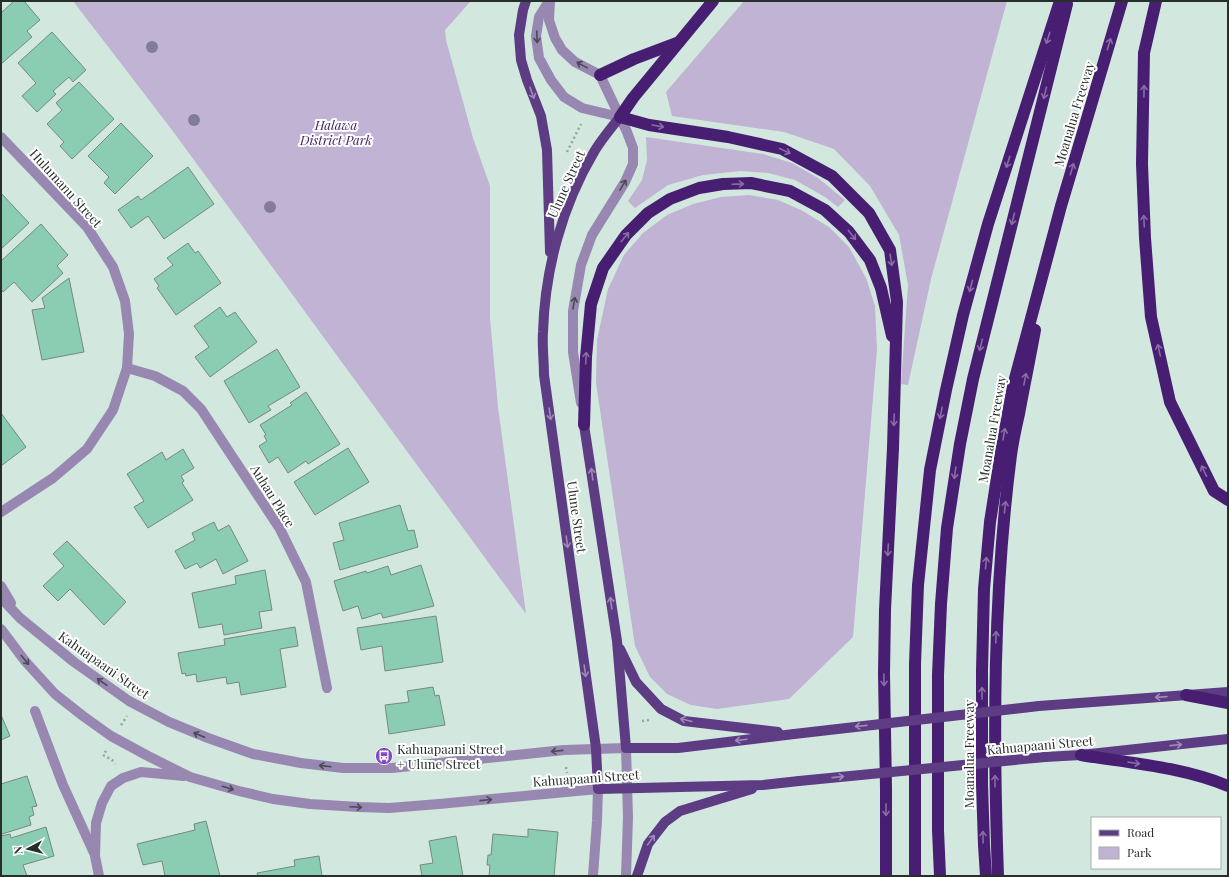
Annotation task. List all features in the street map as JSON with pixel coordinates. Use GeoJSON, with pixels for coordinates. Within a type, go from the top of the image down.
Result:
{"type":"FeatureCollection","features":[{"type":"Feature","properties":{"kind":"highway"},"geometry":{"type":"LineString","coordinates":[[713,1],[632,98],[620,117],[649,125],[728,137],[782,149],[832,176],[869,213],[890,250],[898,302],[896,381],[885,610],[884,674],[886,876]]}},
{"type":"Feature","properties":{"kind":"highway"},"geometry":{"type":"LineString","coordinates":[[915,876],[915,664],[917,600],[930,470],[963,315],[988,224],[1060,1]]}},
{"type":"Feature","properties":{"kind":"highway","name":"Moanalua Freeway"},"geometry":{"type":"LineString","coordinates":[[940,876],[938,830],[938,675],[940,604],[947,528],[960,444],[976,365],[1068,1]]}},
{"type":"Feature","properties":{"kind":"highway","name":"Moanalua Freeway"},"geometry":{"type":"LineString","coordinates":[[986,876],[982,784],[982,671],[984,589],[990,522],[1013,386],[1061,206],[1122,1]]}},
{"type":"Feature","properties":{"kind":"highway"},"geometry":{"type":"LineString","coordinates":[[1156,1],[1144,53],[1142,164],[1145,238],[1152,317],[1170,402],[1214,491],[1228,507]]}},
{"type":"Feature","properties":{"kind":"highway"},"geometry":{"type":"LineString","coordinates":[[600,76],[634,59],[680,42]]}},
{"type":"Feature","properties":{"kind":"highway"},"geometry":{"type":"LineString","coordinates":[[584,425],[586,357],[591,304],[603,268],[626,235],[670,198],[699,188],[723,184],[751,183],[790,191],[826,210],[850,232],[870,260],[882,288],[892,334],[896,381]]}},
{"type":"Feature","properties":{"kind":"highway"},"geometry":{"type":"LineString","coordinates":[[998,876],[995,792],[995,662],[998,591],[1004,520],[1011,454],[1061,206]]}},
{"type":"Feature","properties":{"kind":"highway"},"geometry":{"type":"LineString","coordinates":[[1214,491],[1228,500]]}},
{"type":"Feature","properties":{"kind":"highway"},"geometry":{"type":"LineString","coordinates":[[1186,695],[1228,703]]}},
{"type":"Feature","properties":{"kind":"highway"},"geometry":{"type":"LineString","coordinates":[[1081,756],[1147,765],[1208,778],[1228,786]]}},
{"type":"Feature","properties":{"kind":"main road"},"geometry":{"type":"LineString","coordinates":[[526,1],[523,10],[519,42],[521,60],[541,116],[547,150],[550,262]]}},
{"type":"Feature","properties":{"kind":"main road","name":"Ulune Street"},"geometry":{"type":"LineString","coordinates":[[598,789],[596,748],[544,375],[542,333],[550,262],[568,206],[581,176],[595,150],[620,117]]}},
{"type":"Feature","properties":{"kind":"main road","name":"Ulune Street"},"geometry":{"type":"LineString","coordinates":[[584,425],[617,641],[626,748]]}},
{"type":"Feature","properties":{"kind":"main road"},"geometry":{"type":"LineString","coordinates":[[617,641],[636,682],[661,709],[684,721],[794,734]]}},
{"type":"Feature","properties":{"kind":"main road","name":"Kahuapaani Street"},"geometry":{"type":"LineString","coordinates":[[626,748],[678,748],[1039,706],[1228,692]]}},
{"type":"Feature","properties":{"kind":"main road","name":"Kahuapaani Street"},"geometry":{"type":"LineString","coordinates":[[598,789],[627,787],[763,785],[1045,757],[1081,756],[1228,739]]}},
{"type":"Feature","properties":{"kind":"main road"},"geometry":{"type":"LineString","coordinates":[[637,876],[648,844],[665,822],[680,811],[763,785]]}},
{"type":"Feature","properties":{"kind":"street"},"geometry":{"type":"LineString","coordinates":[[549,1],[549,20],[562,50],[575,62],[600,76],[620,117]]}},
{"type":"Feature","properties":{"kind":"street"},"geometry":{"type":"LineString","coordinates":[[549,1],[539,17],[536,36],[539,58],[551,80],[564,98],[582,108],[620,117]]}},
{"type":"Feature","properties":{"kind":"street","name":"Ulune Street"},"geometry":{"type":"LineString","coordinates":[[584,425],[573,352],[573,311],[581,265],[592,235],[626,182],[633,164],[633,148],[620,117]]}},
{"type":"Feature","properties":{"kind":"street","name":"Hulumanu Street"},"geometry":{"type":"LineString","coordinates":[[1,137],[87,227],[113,267],[125,301],[129,334],[127,368],[113,410],[87,449],[53,478],[1,512]]}},
{"type":"Feature","properties":{"kind":"street","name":"Auhau Place"},"geometry":{"type":"LineString","coordinates":[[127,368],[155,376],[183,391],[201,409],[280,529],[306,582],[327,688]]}},
{"type":"Feature","properties":{"kind":"street"},"geometry":{"type":"LineString","coordinates":[[1,586],[20,618]]}},
{"type":"Feature","properties":{"kind":"street","name":"Kahuapaani Street"},"geometry":{"type":"LineString","coordinates":[[1,598],[20,618],[74,662],[130,701],[175,725],[253,754],[301,763],[343,768],[392,768],[564,750],[626,748]]}},
{"type":"Feature","properties":{"kind":"street","name":"Kahuapaani Street"},"geometry":{"type":"LineString","coordinates":[[1,629],[25,661],[55,694],[114,738],[190,777],[238,791],[273,799],[310,804],[389,808],[598,789]]}},
{"type":"Feature","properties":{"kind":"street"},"geometry":{"type":"LineString","coordinates":[[35,711],[63,784],[95,856],[99,876]]}},
{"type":"Feature","properties":{"kind":"street","name":"Ulune Street"},"geometry":{"type":"LineString","coordinates":[[626,748],[628,817],[626,876]]}},
{"type":"Feature","properties":{"kind":"street"},"geometry":{"type":"LineString","coordinates":[[95,856],[96,823],[102,803],[111,786],[122,778],[141,772],[190,777]]}},
{"type":"Feature","properties":{"kind":"street","name":"Ulune Street"},"geometry":{"type":"LineString","coordinates":[[593,876],[598,789]]}},
{"type":"Feature","properties":{"kind":"path"},"geometry":{"type":"LineString","coordinates":[[567,152],[583,120]]}},
{"type":"Feature","properties":{"kind":"path"},"geometry":{"type":"LineString","coordinates":[[120,728],[129,713]]}},
{"type":"Feature","properties":{"kind":"path"},"geometry":{"type":"LineString","coordinates":[[106,751],[103,755],[112,760],[115,765]]}},
{"type":"Feature","properties":{"kind":"path"},"geometry":{"type":"LineString","coordinates":[[566,767],[567,773]]}},
{"type":"Feature","properties":{"kind":"green space","name":"Halawa District Park"},"geometry":{"type":"Polygon","coordinates":[[[73,1],[471,1],[445,30],[446,40],[473,138],[490,186],[490,318],[498,407],[526,614],[172,130],[73,1]]]}},
{"type":"Feature","properties":{"kind":"green space"},"geometry":{"type":"Polygon","coordinates":[[[744,1],[1007,1],[931,279],[908,385],[901,384],[908,285],[899,235],[870,186],[834,149],[784,132],[672,116],[666,92],[744,1]]]}},
{"type":"Feature","properties":{"kind":"green space"},"geometry":{"type":"Polygon","coordinates":[[[646,137],[763,154],[792,163],[818,178],[845,200],[838,207],[825,197],[795,180],[768,173],[741,171],[703,175],[668,185],[635,208],[628,201],[642,180],[647,160],[646,137]]]}},
{"type":"Feature","properties":{"kind":"green space"},"geometry":{"type":"Polygon","coordinates":[[[749,195],[778,200],[801,210],[829,227],[849,247],[866,278],[875,306],[877,350],[853,637],[789,699],[717,709],[691,705],[667,694],[650,677],[635,646],[596,383],[597,340],[608,289],[624,255],[643,233],[667,215],[693,204],[721,197],[749,195]]]}},
{"type":"Feature","properties":{"kind":"building"},"geometry":{"type":"Polygon","coordinates":[[[14,1],[24,1],[40,20],[27,31],[32,37],[1,64],[1,13],[14,1]]]}},
{"type":"Feature","properties":{"kind":"building"},"geometry":{"type":"Polygon","coordinates":[[[52,32],[86,70],[73,82],[69,77],[53,91],[56,94],[37,112],[22,96],[36,83],[18,63],[52,32]]]}},
{"type":"Feature","properties":{"kind":"building"},"geometry":{"type":"Polygon","coordinates":[[[79,82],[114,119],[72,159],[60,146],[64,142],[47,124],[62,110],[56,103],[79,82]]]}},
{"type":"Feature","properties":{"kind":"building"},"geometry":{"type":"Polygon","coordinates":[[[121,123],[153,156],[115,194],[104,183],[109,177],[88,156],[121,123]]]}},
{"type":"Feature","properties":{"kind":"building"},"geometry":{"type":"Polygon","coordinates":[[[188,167],[214,204],[164,239],[148,216],[131,228],[118,210],[138,196],[141,200],[188,167]]]}},
{"type":"Feature","properties":{"kind":"building"},"geometry":{"type":"Polygon","coordinates":[[[1,193],[29,223],[1,249],[1,193]]]}},
{"type":"Feature","properties":{"kind":"building"},"geometry":{"type":"Polygon","coordinates":[[[41,224],[68,255],[57,266],[63,273],[32,302],[14,282],[3,292],[1,289],[1,261],[41,224]]]}},
{"type":"Feature","properties":{"kind":"building"},"geometry":{"type":"Polygon","coordinates":[[[188,243],[195,253],[198,251],[221,283],[176,315],[157,288],[159,286],[154,279],[173,265],[167,258],[188,243]]]}},
{"type":"Feature","properties":{"kind":"building"},"geometry":{"type":"Polygon","coordinates":[[[69,278],[84,352],[42,360],[32,310],[45,308],[42,298],[69,278]]]}},
{"type":"Feature","properties":{"kind":"building"},"geometry":{"type":"Polygon","coordinates":[[[220,307],[227,317],[235,312],[257,342],[210,377],[195,357],[209,347],[194,326],[220,307]]]}},
{"type":"Feature","properties":{"kind":"building"},"geometry":{"type":"Polygon","coordinates":[[[277,349],[300,387],[268,406],[271,410],[249,423],[224,381],[277,349]]]}},
{"type":"Feature","properties":{"kind":"building"},"geometry":{"type":"Polygon","coordinates":[[[306,392],[340,444],[308,464],[306,461],[288,473],[278,457],[269,463],[259,446],[267,441],[264,436],[266,435],[260,425],[292,405],[290,403],[306,392]]]}},
{"type":"Feature","properties":{"kind":"building"},"geometry":{"type":"Polygon","coordinates":[[[1,413],[26,447],[1,466],[1,413]]]}},
{"type":"Feature","properties":{"kind":"building"},"geometry":{"type":"Polygon","coordinates":[[[348,448],[369,482],[315,515],[294,482],[348,448]]]}},
{"type":"Feature","properties":{"kind":"building"},"geometry":{"type":"Polygon","coordinates":[[[183,449],[194,468],[181,476],[184,481],[182,483],[193,500],[148,528],[134,507],[144,501],[127,474],[162,452],[166,460],[183,449]]]}},
{"type":"Feature","properties":{"kind":"building"},"geometry":{"type":"Polygon","coordinates":[[[400,505],[408,531],[414,530],[418,547],[340,570],[333,543],[344,540],[339,523],[400,505]]]}},
{"type":"Feature","properties":{"kind":"building"},"geometry":{"type":"Polygon","coordinates":[[[214,522],[218,531],[229,525],[248,561],[223,574],[216,559],[200,568],[197,563],[185,569],[175,551],[195,540],[192,533],[214,522]]]}},
{"type":"Feature","properties":{"kind":"building"},"geometry":{"type":"Polygon","coordinates":[[[67,541],[126,602],[104,625],[70,589],[58,601],[43,586],[64,566],[53,554],[67,541]]]}},
{"type":"Feature","properties":{"kind":"building"},"geometry":{"type":"Polygon","coordinates":[[[421,565],[434,606],[383,618],[381,613],[362,619],[358,606],[343,611],[334,581],[388,566],[391,575],[421,565]]]}},
{"type":"Feature","properties":{"kind":"building"},"geometry":{"type":"Polygon","coordinates":[[[265,570],[272,610],[259,612],[262,628],[224,635],[222,624],[199,628],[192,593],[236,584],[235,576],[265,570]]]}},
{"type":"Feature","properties":{"kind":"building"},"geometry":{"type":"Polygon","coordinates":[[[436,616],[443,662],[385,671],[382,646],[361,650],[357,628],[436,616]]]}},
{"type":"Feature","properties":{"kind":"building"},"geometry":{"type":"Polygon","coordinates":[[[295,627],[298,646],[280,649],[286,687],[241,695],[239,682],[227,684],[226,677],[197,682],[196,674],[186,676],[185,673],[182,674],[178,653],[225,645],[224,639],[295,627]]]}},
{"type":"Feature","properties":{"kind":"building"},"geometry":{"type":"Polygon","coordinates":[[[433,687],[435,696],[439,695],[445,725],[389,734],[385,705],[409,702],[407,691],[433,687]]]}},
{"type":"Feature","properties":{"kind":"building"},"geometry":{"type":"Polygon","coordinates":[[[1,715],[10,736],[1,740],[1,715]]]}},
{"type":"Feature","properties":{"kind":"building"},"geometry":{"type":"Polygon","coordinates":[[[27,776],[37,806],[32,807],[34,815],[29,817],[31,825],[2,834],[1,784],[27,776]]]}},
{"type":"Feature","properties":{"kind":"building"},"geometry":{"type":"Polygon","coordinates":[[[206,821],[220,876],[165,876],[162,861],[143,865],[137,844],[195,830],[194,824],[206,821]]]}},
{"type":"Feature","properties":{"kind":"building"},"geometry":{"type":"Polygon","coordinates":[[[46,827],[54,856],[23,865],[27,876],[1,876],[1,836],[10,834],[11,838],[46,827]]]}},
{"type":"Feature","properties":{"kind":"building"},"geometry":{"type":"Polygon","coordinates":[[[528,829],[558,832],[554,876],[489,876],[490,865],[487,865],[488,855],[491,855],[493,834],[528,837],[528,829]]]}},
{"type":"Feature","properties":{"kind":"building"},"geometry":{"type":"Polygon","coordinates":[[[456,836],[463,876],[422,876],[420,865],[433,863],[429,841],[456,836]]]}},
{"type":"Feature","properties":{"kind":"building"},"geometry":{"type":"Polygon","coordinates":[[[319,856],[322,876],[258,876],[257,873],[295,866],[294,860],[319,856]]]}},
{"type":"Feature","properties":{"kind":"place","name":"Kahuapaani Street + Ulune Street"},"geometry":{"type":"Point","coordinates":[384,756]}}]}
